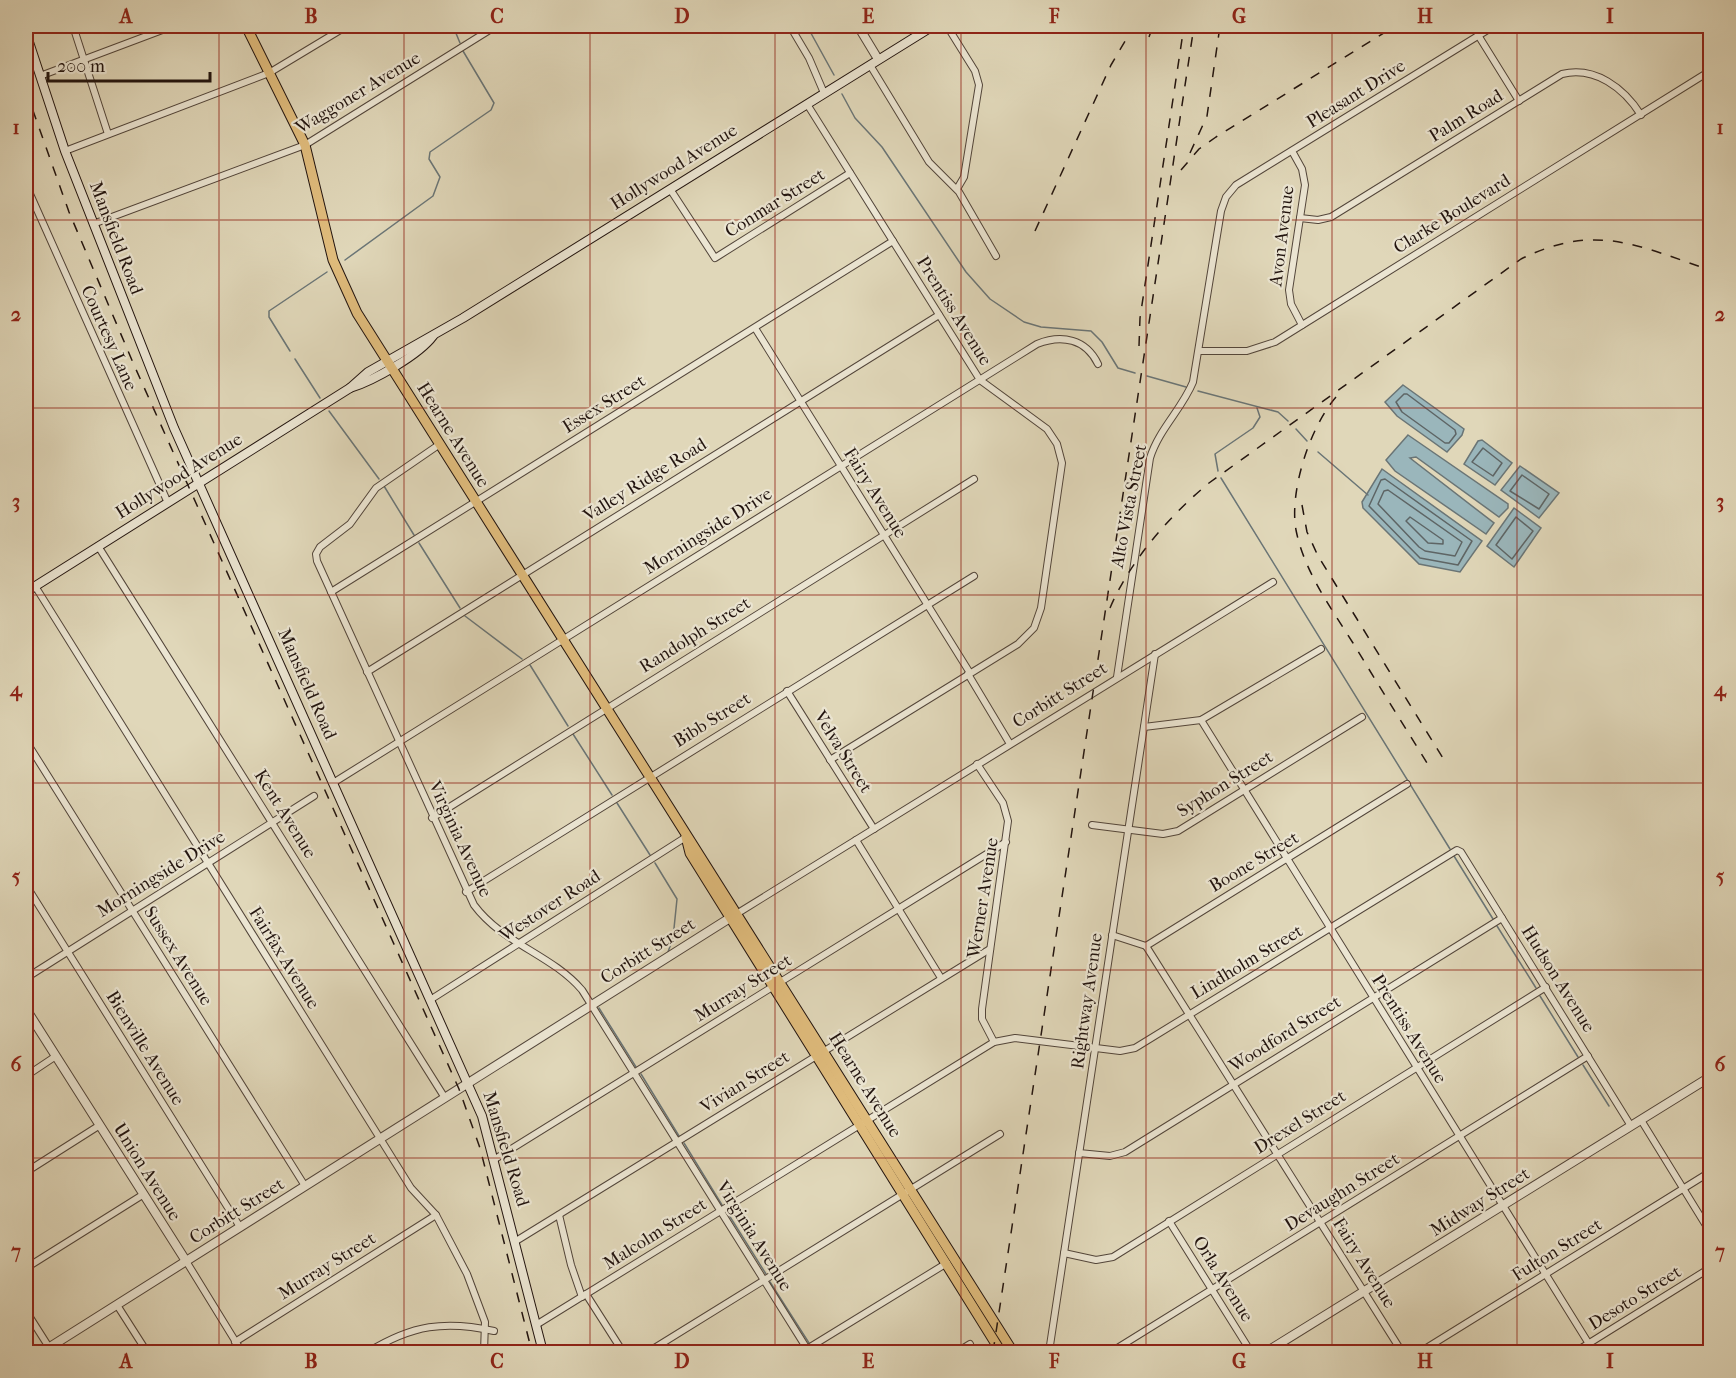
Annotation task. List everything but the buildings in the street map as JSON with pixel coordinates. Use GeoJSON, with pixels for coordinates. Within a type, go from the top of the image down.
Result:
{"type":"FeatureCollection","features":[{"type":"Feature","properties":{"kind":"main road","name":"Hearne Avenue"},"geometry":{"type":"LineString","coordinates":[[246,26],[305,145],[333,260],[350,300],[686,837],[687,849],[734,915],[950,1261],[1013,1353]]}},
{"type":"Feature","properties":{"kind":"main road","name":"Hollywood Avenue"},"geometry":{"type":"LineString","coordinates":[[26,592],[350,388],[360,385],[389,364],[428,344],[434,336],[933,26]]}},
{"type":"Feature","properties":{"kind":"main road","name":"Mansfield Road"},"geometry":{"type":"LineString","coordinates":[[26,33],[65,151],[160,393],[468,1083],[495,1159],[543,1353]]}},
{"type":"Feature","properties":{"kind":"main road","name":"Hearne Avenue"},"geometry":{"type":"LineString","coordinates":[[950,1261],[1001,1353]]}},
{"type":"Feature","properties":{"kind":"street"},"geometry":{"type":"LineString","coordinates":[[73,26],[108,134]]}},
{"type":"Feature","properties":{"kind":"street"},"geometry":{"type":"LineString","coordinates":[[39,76],[173,26]]}},
{"type":"Feature","properties":{"kind":"street"},"geometry":{"type":"LineString","coordinates":[[65,151],[269,73],[347,26]]}},
{"type":"Feature","properties":{"kind":"street","name":"Waggoner Avenue"},"geometry":{"type":"LineString","coordinates":[[93,224],[305,145],[496,26]]}},
{"type":"Feature","properties":{"kind":"street"},"geometry":{"type":"LineString","coordinates":[[790,26],[810,58],[824,93]]}},
{"type":"Feature","properties":{"kind":"street"},"geometry":{"type":"LineString","coordinates":[[858,26],[878,59]]}},
{"type":"Feature","properties":{"kind":"street"},"geometry":{"type":"LineString","coordinates":[[947,26],[975,71],[978,85],[964,177],[957,189]]}},
{"type":"Feature","properties":{"kind":"street","name":"Pleasant Drive"},"geometry":{"type":"LineString","coordinates":[[1234,188],[1494,26]]}},
{"type":"Feature","properties":{"kind":"street"},"geometry":{"type":"LineString","coordinates":[[1478,35],[1519,101]]}},
{"type":"Feature","properties":{"kind":"street"},"geometry":{"type":"LineString","coordinates":[[870,65],[929,162],[957,189],[996,256]]}},
{"type":"Feature","properties":{"kind":"street","name":"Clarke Boulevard"},"geometry":{"type":"LineString","coordinates":[[1200,351],[1233,352],[1263,347],[1710,71]]}},
{"type":"Feature","properties":{"kind":"street","name":"Palm Road"},"geometry":{"type":"LineString","coordinates":[[1300,218],[1318,220],[1332,217],[1562,74],[1583,72],[1597,76],[1625,93],[1641,115]]}},
{"type":"Feature","properties":{"kind":"street","name":"Prentiss Avenue"},"geometry":{"type":"LineString","coordinates":[[807,104],[980,380],[1047,429],[1057,444],[1061,456],[1062,469],[1041,608],[1034,628],[1018,644],[969,674]]}},
{"type":"Feature","properties":{"kind":"street","name":"Avon Avenue"},"geometry":{"type":"LineString","coordinates":[[1292,151],[1304,177],[1289,290],[1292,304],[1302,325]]}},
{"type":"Feature","properties":{"kind":"street","name":"Conmar Street"},"geometry":{"type":"LineString","coordinates":[[670,189],[715,258],[850,173]]}},
{"type":"Feature","properties":{"kind":"street","name":"Courtesy Lane"},"geometry":{"type":"LineString","coordinates":[[26,185],[168,503]]}},
{"type":"Feature","properties":{"kind":"street","name":"Alto Vista Street"},"geometry":{"type":"LineString","coordinates":[[1117,677],[1150,458],[1158,439],[1190,389],[1200,351],[1221,211],[1234,188]]}},
{"type":"Feature","properties":{"kind":"street","name":"Essex Street"},"geometry":{"type":"LineString","coordinates":[[331,592],[893,241]]}},
{"type":"Feature","properties":{"kind":"street","name":"Valley Ridge Road"},"geometry":{"type":"LineString","coordinates":[[367,672],[939,315]]}},
{"type":"Feature","properties":{"kind":"street","name":"Fairy Avenue"},"geometry":{"type":"LineString","coordinates":[[755,328],[927,603],[1010,744]]}},
{"type":"Feature","properties":{"kind":"street","name":"Morningside Drive"},"geometry":{"type":"LineString","coordinates":[[333,783],[1037,344],[1055,339],[1071,339],[1084,345],[1098,364]]}},
{"type":"Feature","properties":{"kind":"street","name":"Virginia Avenue"},"geometry":{"type":"LineString","coordinates":[[440,444],[380,484],[350,524],[320,547],[316,554],[317,561],[432,818],[474,905],[490,924],[518,945],[561,970],[576,983],[721,1211],[806,1352]]}},
{"type":"Feature","properties":{"kind":"street","name":"Randolph Street"},"geometry":{"type":"LineString","coordinates":[[432,818],[974,479]]}},
{"type":"Feature","properties":{"kind":"street","name":"Kent Avenue"},"geometry":{"type":"LineString","coordinates":[[98,546],[445,1098]]}},
{"type":"Feature","properties":{"kind":"street","name":"Bibb Street"},"geometry":{"type":"LineString","coordinates":[[466,892],[927,603],[974,576]]}},
{"type":"Feature","properties":{"kind":"street","name":"Corbitt Street"},"geometry":{"type":"LineString","coordinates":[[48,1351],[591,1004],[1273,582]]}},
{"type":"Feature","properties":{"kind":"street","name":"Fairfax Avenue"},"geometry":{"type":"LineString","coordinates":[[34,586],[411,1188],[436,1215],[473,1287],[485,1329],[484,1353]]}},
{"type":"Feature","properties":{"kind":"street"},"geometry":{"type":"LineString","coordinates":[[1144,727],[1200,720],[1321,649]]}},
{"type":"Feature","properties":{"kind":"street","name":"Rightway Avenue"},"geometry":{"type":"LineString","coordinates":[[1049,1353],[1155,654]]}},
{"type":"Feature","properties":{"kind":"street"},"geometry":{"type":"LineString","coordinates":[[830,760],[969,674]]}},
{"type":"Feature","properties":{"kind":"street","name":"Velva Street"},"geometry":{"type":"LineString","coordinates":[[787,691],[874,829]]}},
{"type":"Feature","properties":{"kind":"street","name":"Syphon Street"},"geometry":{"type":"LineString","coordinates":[[1092,825],[1170,834],[1362,717]]}},
{"type":"Feature","properties":{"kind":"street","name":"Prentiss Avenue"},"geometry":{"type":"LineString","coordinates":[[1200,720],[1594,1353]]}},
{"type":"Feature","properties":{"kind":"street","name":"Sussex Avenue"},"geometry":{"type":"LineString","coordinates":[[26,741],[305,1186]]}},
{"type":"Feature","properties":{"kind":"street","name":"Werner Avenue"},"geometry":{"type":"LineString","coordinates":[[977,764],[1006,812],[1006,842],[982,1019],[994,1042]]}},
{"type":"Feature","properties":{"kind":"street","name":"Boone Street"},"geometry":{"type":"LineString","coordinates":[[1146,946],[1287,861],[1407,784]]}},
{"type":"Feature","properties":{"kind":"street","name":"Morningside Drive"},"geometry":{"type":"LineString","coordinates":[[26,978],[314,796]]}},
{"type":"Feature","properties":{"kind":"street","name":"Westover Road"},"geometry":{"type":"LineString","coordinates":[[430,1000],[686,837]]}},
{"type":"Feature","properties":{"kind":"street"},"geometry":{"type":"LineString","coordinates":[[856,840],[941,978]]}},
{"type":"Feature","properties":{"kind":"street","name":"Murray Street"},"geometry":{"type":"LineString","coordinates":[[495,1159],[1006,842]]}},
{"type":"Feature","properties":{"kind":"street","name":"Hudson Avenue"},"geometry":{"type":"LineString","coordinates":[[1457,850],[1461,852],[1546,987],[1630,1126]]}},
{"type":"Feature","properties":{"kind":"street","name":"Lindholm Street"},"geometry":{"type":"LineString","coordinates":[[1040,1041],[1120,1052],[1135,1048],[1457,850]]}},
{"type":"Feature","properties":{"kind":"street","name":"Bienville Avenue"},"geometry":{"type":"LineString","coordinates":[[26,885],[240,1227]]}},
{"type":"Feature","properties":{"kind":"street","name":"Woodford Street"},"geometry":{"type":"LineString","coordinates":[[1079,1152],[1110,1156],[1125,1152],[1502,918]]}},
{"type":"Feature","properties":{"kind":"street"},"geometry":{"type":"LineString","coordinates":[[1112,935],[1146,946]]}},
{"type":"Feature","properties":{"kind":"street","name":"Fairy Avenue"},"geometry":{"type":"LineString","coordinates":[[1146,946],[1402,1353]]}},
{"type":"Feature","properties":{"kind":"street","name":"Vivian Street"},"geometry":{"type":"LineString","coordinates":[[516,1241],[990,949]]}},
{"type":"Feature","properties":{"kind":"street","name":"Drexel Street"},"geometry":{"type":"LineString","coordinates":[[1064,1253],[1105,1260],[1546,987]]}},
{"type":"Feature","properties":{"kind":"street","name":"Union Avenue"},"geometry":{"type":"LineString","coordinates":[[26,1009],[242,1353]]}},
{"type":"Feature","properties":{"kind":"street","name":"Malcolm Street"},"geometry":{"type":"LineString","coordinates":[[536,1325],[994,1042],[1009,1038],[1040,1041]]}},
{"type":"Feature","properties":{"kind":"street"},"geometry":{"type":"LineString","coordinates":[[26,1076],[56,1056]]}},
{"type":"Feature","properties":{"kind":"street","name":"Devaughn Street"},"geometry":{"type":"LineString","coordinates":[[1111,1353],[1588,1056]]}},
{"type":"Feature","properties":{"kind":"street","name":"Midway Street"},"geometry":{"type":"LineString","coordinates":[[1266,1353],[1710,1077]]}},
{"type":"Feature","properties":{"kind":"street"},"geometry":{"type":"LineString","coordinates":[[1641,1120],[1710,1232]]}},
{"type":"Feature","properties":{"kind":"street"},"geometry":{"type":"LineString","coordinates":[[26,1172],[100,1125]]}},
{"type":"Feature","properties":{"kind":"street"},"geometry":{"type":"LineString","coordinates":[[648,1353],[1000,1134]]}},
{"type":"Feature","properties":{"kind":"street","name":"Fulton Street"},"geometry":{"type":"LineString","coordinates":[[1420,1353],[1710,1172]]}},
{"type":"Feature","properties":{"kind":"street"},"geometry":{"type":"LineString","coordinates":[[26,1268],[144,1194]]}},
{"type":"Feature","properties":{"kind":"street","name":"Murray Street"},"geometry":{"type":"LineString","coordinates":[[235,1342],[436,1215]]}},
{"type":"Feature","properties":{"kind":"street"},"geometry":{"type":"LineString","coordinates":[[559,1215],[571,1265],[584,1295],[623,1353]]}},
{"type":"Feature","properties":{"kind":"street","name":"Orla Avenue"},"geometry":{"type":"LineString","coordinates":[[1169,1221],[1251,1353]]}},
{"type":"Feature","properties":{"kind":"street"},"geometry":{"type":"LineString","coordinates":[[806,1352],[950,1261]]}},
{"type":"Feature","properties":{"kind":"street","name":"Desoto Street"},"geometry":{"type":"LineString","coordinates":[[1575,1353],[1710,1268]]}},
{"type":"Feature","properties":{"kind":"street"},"geometry":{"type":"LineString","coordinates":[[117,1305],[147,1353]]}},
{"type":"Feature","properties":{"kind":"street"},"geometry":{"type":"LineString","coordinates":[[26,1311],[48,1351]]}},
{"type":"Feature","properties":{"kind":"street"},"geometry":{"type":"LineString","coordinates":[[368,1353],[394,1338],[420,1328],[454,1324],[494,1331]]}},
{"type":"Feature","properties":{"kind":"street"},"geometry":{"type":"LineString","coordinates":[[957,1353],[970,1344]]}},
{"type":"Feature","properties":{"kind":"water"},"geometry":{"type":"Polygon","coordinates":[[[1403,385],[1464,429],[1462,435],[1447,452],[1397,416],[1385,402],[1403,385]]]}},
{"type":"Feature","properties":{"kind":"water"},"geometry":{"type":"Polygon","coordinates":[[[1408,435],[1508,504],[1508,508],[1499,517],[1416,457],[1410,458],[1494,523],[1486,534],[1395,471],[1386,460],[1408,435]]]}},
{"type":"Feature","properties":{"kind":"water"},"geometry":{"type":"Polygon","coordinates":[[[1482,440],[1512,463],[1495,485],[1464,464],[1478,441],[1482,440]]]}},
{"type":"Feature","properties":{"kind":"water"},"geometry":{"type":"Polygon","coordinates":[[[1520,466],[1559,493],[1539,518],[1501,490],[1520,466]]]}},
{"type":"Feature","properties":{"kind":"water"},"geometry":{"type":"Polygon","coordinates":[[[1382,469],[1482,541],[1460,572],[1419,564],[1363,508],[1362,502],[1382,469]]]}},
{"type":"Feature","properties":{"kind":"water"},"geometry":{"type":"Polygon","coordinates":[[[1514,508],[1541,528],[1514,567],[1487,546],[1514,508]]]}},
{"type":"Feature","properties":{"kind":"waterway"},"geometry":{"type":"LineString","coordinates":[[453,26],[460,43]]}},
{"type":"Feature","properties":{"kind":"waterway"},"geometry":{"type":"LineString","coordinates":[[807,26],[834,75]]}},
{"type":"Feature","properties":{"kind":"waterway"},"geometry":{"type":"LineString","coordinates":[[345,260],[433,196],[440,177],[429,159],[430,152],[491,110],[494,103],[463,51]]}},
{"type":"Feature","properties":{"kind":"waterway"},"geometry":{"type":"LineString","coordinates":[[842,94],[855,118],[882,147],[966,272],[990,299],[1024,322],[1041,327],[1091,331],[1102,342],[1118,368],[1135,373]]}},
{"type":"Feature","properties":{"kind":"waterway"},"geometry":{"type":"LineString","coordinates":[[290,351],[269,317],[269,311],[327,272]]}},
{"type":"Feature","properties":{"kind":"waterway"},"geometry":{"type":"LineString","coordinates":[[295,359],[320,398]]}},
{"type":"Feature","properties":{"kind":"waterway"},"geometry":{"type":"LineString","coordinates":[[1147,376],[1186,387]]}},
{"type":"Feature","properties":{"kind":"waterway"},"geometry":{"type":"LineString","coordinates":[[1198,391],[1278,412],[1288,421]]}},
{"type":"Feature","properties":{"kind":"waterway"},"geometry":{"type":"LineString","coordinates":[[1218,471],[1215,454],[1253,428],[1260,417],[1257,408]]}},
{"type":"Feature","properties":{"kind":"waterway"},"geometry":{"type":"LineString","coordinates":[[329,411],[379,479]]}},
{"type":"Feature","properties":{"kind":"waterway"},"geometry":{"type":"LineString","coordinates":[[1296,429],[1307,441]]}},
{"type":"Feature","properties":{"kind":"waterway"},"geometry":{"type":"LineString","coordinates":[[1318,452],[1368,495]]}},
{"type":"Feature","properties":{"kind":"waterway"},"geometry":{"type":"LineString","coordinates":[[1221,478],[1450,849]]}},
{"type":"Feature","properties":{"kind":"waterway"},"geometry":{"type":"LineString","coordinates":[[384,486],[414,535]]}},
{"type":"Feature","properties":{"kind":"waterway"},"geometry":{"type":"LineString","coordinates":[[419,543],[460,608]]}},
{"type":"Feature","properties":{"kind":"waterway"},"geometry":{"type":"LineString","coordinates":[[465,616],[522,659]]}},
{"type":"Feature","properties":{"kind":"waterway"},"geometry":{"type":"LineString","coordinates":[[530,665],[568,726]]}},
{"type":"Feature","properties":{"kind":"waterway"},"geometry":{"type":"LineString","coordinates":[[573,734],[612,795]]}},
{"type":"Feature","properties":{"kind":"waterway"},"geometry":{"type":"LineString","coordinates":[[617,803],[650,855]]}},
{"type":"Feature","properties":{"kind":"waterway"},"geometry":{"type":"LineString","coordinates":[[1454,856],[1493,919]]}},
{"type":"Feature","properties":{"kind":"waterway"},"geometry":{"type":"LineString","coordinates":[[655,863],[677,899],[673,938],[668,952]]}},
{"type":"Feature","properties":{"kind":"waterway"},"geometry":{"type":"LineString","coordinates":[[1497,926],[1536,988]]}},
{"type":"Feature","properties":{"kind":"waterway"},"geometry":{"type":"LineString","coordinates":[[1540,996],[1578,1057]]}},
{"type":"Feature","properties":{"kind":"waterway"},"geometry":{"type":"LineString","coordinates":[[599,1008],[636,1067]]}},
{"type":"Feature","properties":{"kind":"waterway"},"geometry":{"type":"LineString","coordinates":[[1583,1065],[1609,1106]]}},
{"type":"Feature","properties":{"kind":"waterway"},"geometry":{"type":"LineString","coordinates":[[641,1074],[679,1136]]}},
{"type":"Feature","properties":{"kind":"waterway"},"geometry":{"type":"LineString","coordinates":[[684,1143],[722,1205]]}},
{"type":"Feature","properties":{"kind":"waterway"},"geometry":{"type":"LineString","coordinates":[[727,1212],[766,1274]]}},
{"type":"Feature","properties":{"kind":"waterway"},"geometry":{"type":"LineString","coordinates":[[770,1282],[809,1343]]}},
{"type":"Feature","properties":{"kind":"railway"},"geometry":{"type":"LineString","coordinates":[[1035,231],[1111,65],[1134,26]]}},
{"type":"Feature","properties":{"kind":"railway"},"geometry":{"type":"LineString","coordinates":[[1149,37],[1153,26]]}},
{"type":"Feature","properties":{"kind":"railway"},"geometry":{"type":"LineString","coordinates":[[1139,346],[1140,318],[1184,26]]}},
{"type":"Feature","properties":{"kind":"railway"},"geometry":{"type":"LineString","coordinates":[[993,1352],[1194,26]]}},
{"type":"Feature","properties":{"kind":"railway"},"geometry":{"type":"LineString","coordinates":[[1190,153],[1207,116],[1220,26]]}},
{"type":"Feature","properties":{"kind":"railway"},"geometry":{"type":"LineString","coordinates":[[1181,170],[1199,149],[1216,137],[1395,26]]}},
{"type":"Feature","properties":{"kind":"railway"},"geometry":{"type":"LineString","coordinates":[[26,91],[69,212],[134,365],[459,1089],[480,1148],[532,1352]]}},
{"type":"Feature","properties":{"kind":"railway"},"geometry":{"type":"LineString","coordinates":[[1110,608],[1128,573],[1152,540],[1179,510],[1209,483],[1521,259],[1548,248],[1572,242],[1595,240],[1638,246],[1710,270]]}},
{"type":"Feature","properties":{"kind":"railway"},"geometry":{"type":"LineString","coordinates":[[1336,397],[1318,425],[1304,460],[1296,497],[1296,530],[1305,560],[1319,589],[1432,771]]}},
{"type":"Feature","properties":{"kind":"railway"},"geometry":{"type":"LineString","coordinates":[[1302,505],[1307,532],[1318,556],[1446,763]]}}]}
